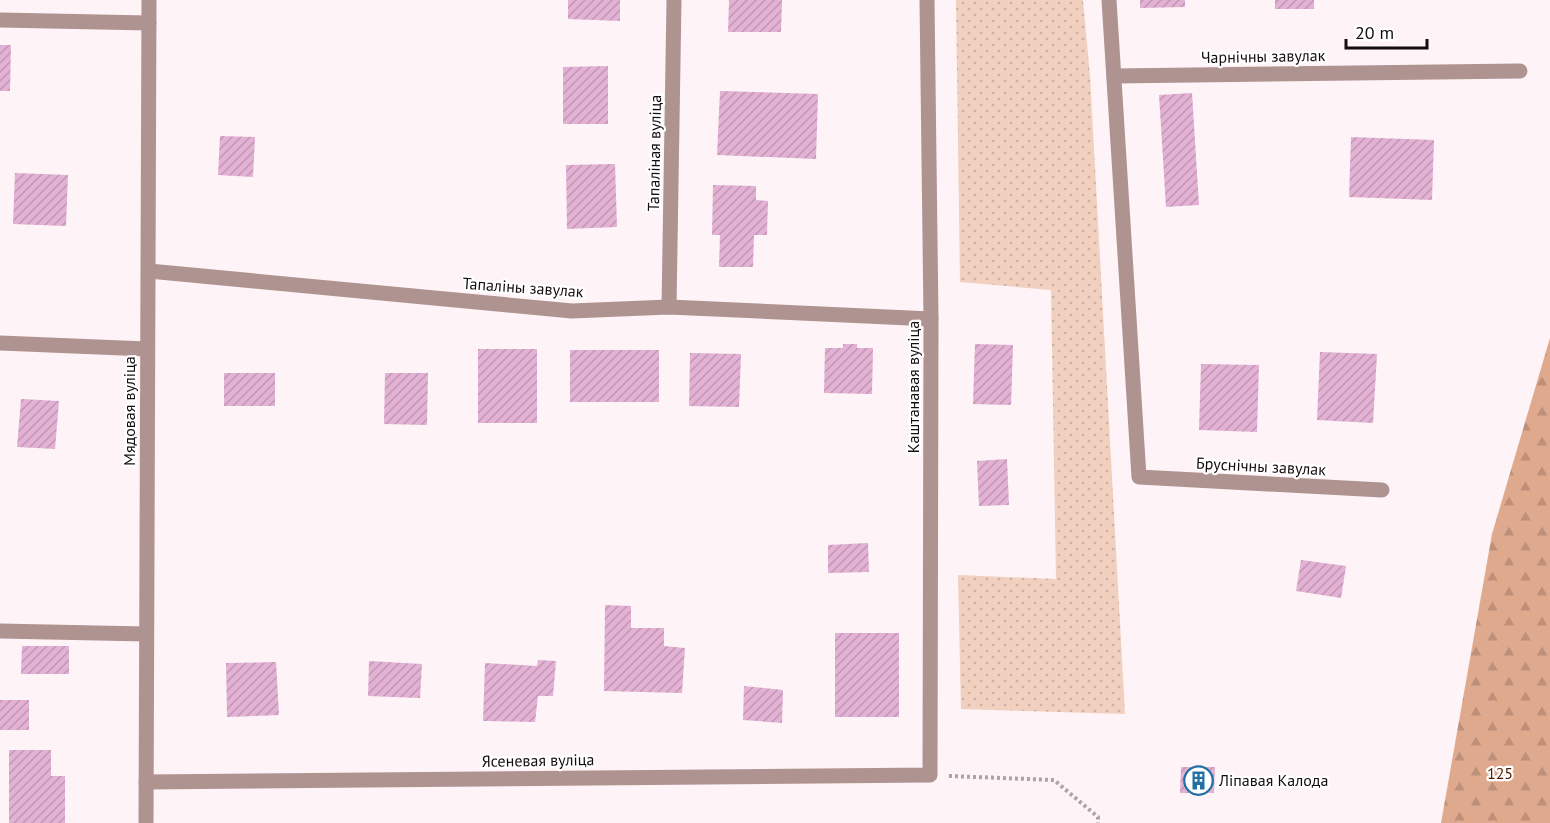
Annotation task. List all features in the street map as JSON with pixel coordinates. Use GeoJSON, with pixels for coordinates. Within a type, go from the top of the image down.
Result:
{"type":"FeatureCollection","features":[{"type":"Feature","properties":{"kind":"street","name":"Мядовая вуліца"},"geometry":{"type":"LineString","coordinates":[[146,823],[149,0]]}},
{"type":"Feature","properties":{"kind":"street","name":"Тапаліная вуліца"},"geometry":{"type":"LineString","coordinates":[[669,307],[674,0]]}},
{"type":"Feature","properties":{"kind":"street","name":"Каштанавая вуліца"},"geometry":{"type":"LineString","coordinates":[[927,0],[931,320],[930,775]]}},
{"type":"Feature","properties":{"kind":"street"},"geometry":{"type":"LineString","coordinates":[[1109,0],[1114,76]]}},
{"type":"Feature","properties":{"kind":"street"},"geometry":{"type":"LineString","coordinates":[[0,20],[149,23]]}},
{"type":"Feature","properties":{"kind":"street","name":"Чарнічны завулак"},"geometry":{"type":"LineString","coordinates":[[1114,76],[1520,71]]}},
{"type":"Feature","properties":{"kind":"street","name":"Бруснічны завулак"},"geometry":{"type":"LineString","coordinates":[[1114,76],[1139,477],[1382,490]]}},
{"type":"Feature","properties":{"kind":"street","name":"Тапаліны завулак"},"geometry":{"type":"LineString","coordinates":[[149,271],[572,311],[669,307],[931,320]]}},
{"type":"Feature","properties":{"kind":"street"},"geometry":{"type":"LineString","coordinates":[[0,343],[147,350]]}},
{"type":"Feature","properties":{"kind":"street"},"geometry":{"type":"LineString","coordinates":[[0,631],[146,634]]}},
{"type":"Feature","properties":{"kind":"street","name":"Ясеневая вуліца"},"geometry":{"type":"LineString","coordinates":[[146,782],[930,775]]}},
{"type":"Feature","properties":{"kind":"path"},"geometry":{"type":"LineString","coordinates":[[930,775],[1054,780],[1098,817],[1098,823]]}},
{"type":"Feature","properties":{"kind":"shaded area"},"geometry":{"type":"Polygon","coordinates":[[[956,0],[1083,0],[1090,76],[1125,714],[961,709],[958,575],[1056,579],[1051,290],[960,282],[956,0]]]}},
{"type":"Feature","properties":{"kind":"green space","name":"125"},"geometry":{"type":"Polygon","coordinates":[[[1550,338],[1550,823],[1441,823],[1492,534],[1550,338]]]}},
{"type":"Feature","properties":{"kind":"building"},"geometry":{"type":"Polygon","coordinates":[[[568,0],[620,0],[620,21],[568,19],[568,0]]]}},
{"type":"Feature","properties":{"kind":"building"},"geometry":{"type":"Polygon","coordinates":[[[729,0],[782,0],[781,32],[728,32],[729,0]]]}},
{"type":"Feature","properties":{"kind":"building"},"geometry":{"type":"Polygon","coordinates":[[[1140,0],[1185,0],[1185,7],[1140,8],[1140,0]]]}},
{"type":"Feature","properties":{"kind":"building"},"geometry":{"type":"Polygon","coordinates":[[[1275,0],[1314,0],[1314,9],[1275,9],[1275,0]]]}},
{"type":"Feature","properties":{"kind":"building"},"geometry":{"type":"Polygon","coordinates":[[[0,45],[11,45],[10,91],[0,91],[0,45]]]}},
{"type":"Feature","properties":{"kind":"building"},"geometry":{"type":"Polygon","coordinates":[[[608,66],[608,124],[563,124],[563,67],[608,66]]]}},
{"type":"Feature","properties":{"kind":"building"},"geometry":{"type":"Polygon","coordinates":[[[720,91],[818,94],[816,159],[717,155],[720,91]]]}},
{"type":"Feature","properties":{"kind":"building"},"geometry":{"type":"Polygon","coordinates":[[[1192,93],[1199,205],[1166,207],[1159,95],[1192,93]]]}},
{"type":"Feature","properties":{"kind":"building"},"geometry":{"type":"Polygon","coordinates":[[[220,136],[255,137],[253,177],[218,175],[220,136]]]}},
{"type":"Feature","properties":{"kind":"building"},"geometry":{"type":"Polygon","coordinates":[[[1351,137],[1434,140],[1432,200],[1349,197],[1351,137]]]}},
{"type":"Feature","properties":{"kind":"building"},"geometry":{"type":"Polygon","coordinates":[[[615,164],[617,227],[567,229],[566,165],[615,164]]]}},
{"type":"Feature","properties":{"kind":"building"},"geometry":{"type":"Polygon","coordinates":[[[15,173],[68,175],[66,226],[13,224],[15,173]]]}},
{"type":"Feature","properties":{"kind":"building"},"geometry":{"type":"Polygon","coordinates":[[[713,185],[756,186],[756,200],[768,201],[767,235],[754,235],[753,267],[719,267],[720,235],[712,235],[713,185]]]}},
{"type":"Feature","properties":{"kind":"building"},"geometry":{"type":"Polygon","coordinates":[[[843,344],[857,344],[857,348],[873,348],[872,394],[824,393],[825,348],[843,348],[843,344]]]}},
{"type":"Feature","properties":{"kind":"building"},"geometry":{"type":"Polygon","coordinates":[[[975,344],[1013,345],[1011,405],[973,404],[975,344]]]}},
{"type":"Feature","properties":{"kind":"building"},"geometry":{"type":"Polygon","coordinates":[[[478,349],[537,349],[537,423],[478,423],[478,349]]]}},
{"type":"Feature","properties":{"kind":"building"},"geometry":{"type":"Polygon","coordinates":[[[570,350],[659,350],[659,402],[570,402],[570,350]]]}},
{"type":"Feature","properties":{"kind":"building"},"geometry":{"type":"Polygon","coordinates":[[[1320,352],[1377,354],[1373,423],[1317,420],[1320,352]]]}},
{"type":"Feature","properties":{"kind":"building"},"geometry":{"type":"Polygon","coordinates":[[[690,353],[741,354],[739,407],[689,406],[690,353]]]}},
{"type":"Feature","properties":{"kind":"building"},"geometry":{"type":"Polygon","coordinates":[[[1201,364],[1259,365],[1257,432],[1199,430],[1201,364]]]}},
{"type":"Feature","properties":{"kind":"building"},"geometry":{"type":"Polygon","coordinates":[[[224,373],[275,373],[275,406],[224,406],[224,373]]]}},
{"type":"Feature","properties":{"kind":"building"},"geometry":{"type":"Polygon","coordinates":[[[385,373],[428,373],[427,425],[384,424],[385,373]]]}},
{"type":"Feature","properties":{"kind":"building"},"geometry":{"type":"Polygon","coordinates":[[[21,399],[59,401],[55,449],[17,447],[21,399]]]}},
{"type":"Feature","properties":{"kind":"building"},"geometry":{"type":"Polygon","coordinates":[[[1007,459],[1009,505],[979,506],[977,461],[1007,459]]]}},
{"type":"Feature","properties":{"kind":"building"},"geometry":{"type":"Polygon","coordinates":[[[868,543],[869,572],[828,573],[828,545],[868,543]]]}},
{"type":"Feature","properties":{"kind":"building"},"geometry":{"type":"Polygon","coordinates":[[[1301,560],[1346,566],[1341,598],[1296,591],[1301,560]]]}},
{"type":"Feature","properties":{"kind":"building"},"geometry":{"type":"Polygon","coordinates":[[[605,605],[631,606],[631,628],[664,628],[664,646],[685,648],[682,693],[604,691],[605,605]]]}},
{"type":"Feature","properties":{"kind":"building"},"geometry":{"type":"Polygon","coordinates":[[[835,633],[899,633],[899,717],[835,717],[835,633]]]}},
{"type":"Feature","properties":{"kind":"building"},"geometry":{"type":"Polygon","coordinates":[[[22,646],[69,646],[69,674],[21,674],[22,646]]]}},
{"type":"Feature","properties":{"kind":"building"},"geometry":{"type":"Polygon","coordinates":[[[538,660],[556,661],[553,696],[538,696],[535,722],[483,721],[485,663],[537,666],[538,660]]]}},
{"type":"Feature","properties":{"kind":"building"},"geometry":{"type":"Polygon","coordinates":[[[369,661],[422,664],[420,698],[368,696],[369,661]]]}},
{"type":"Feature","properties":{"kind":"building"},"geometry":{"type":"Polygon","coordinates":[[[276,662],[279,715],[227,717],[226,663],[276,662]]]}},
{"type":"Feature","properties":{"kind":"building"},"geometry":{"type":"Polygon","coordinates":[[[744,686],[783,690],[782,723],[743,720],[744,686]]]}},
{"type":"Feature","properties":{"kind":"building"},"geometry":{"type":"Polygon","coordinates":[[[0,700],[29,700],[29,730],[0,730],[0,700]]]}},
{"type":"Feature","properties":{"kind":"building"},"geometry":{"type":"Polygon","coordinates":[[[9,750],[51,750],[51,776],[65,776],[65,823],[9,823],[9,750]]]}},
{"type":"Feature","properties":{"kind":"building","name":"Ліпавая Калода"},"geometry":{"type":"Polygon","coordinates":[[[1181,767],[1215,767],[1214,793],[1180,793],[1181,767]]]}},
{"type":"Feature","properties":{"kind":"place","name":"Ліпавая Калода"},"geometry":{"type":"Point","coordinates":[1198,780]}}]}
